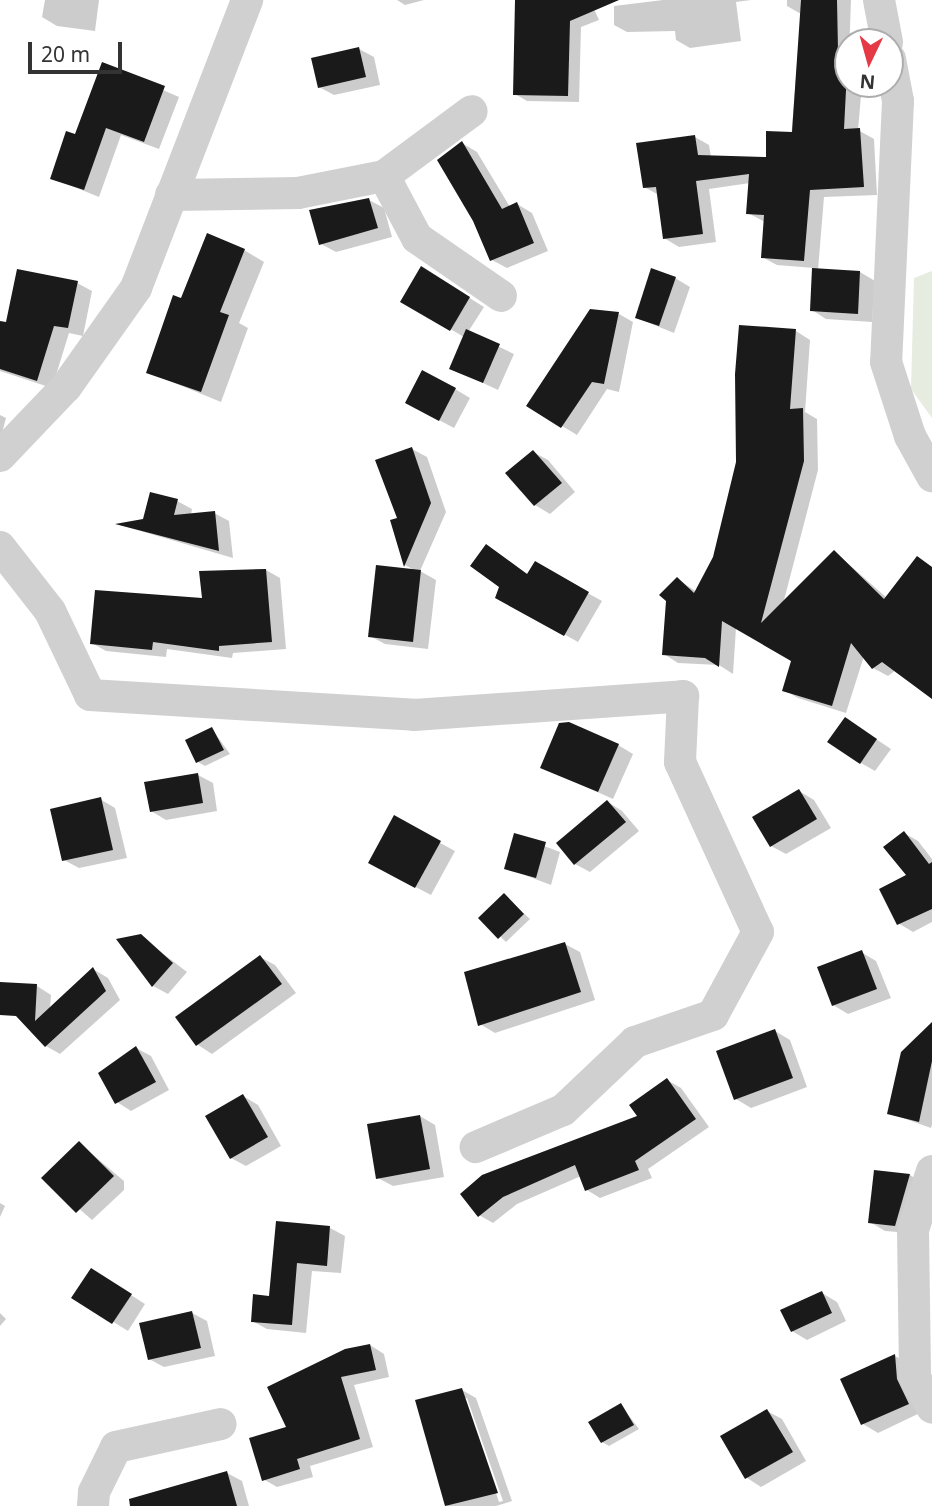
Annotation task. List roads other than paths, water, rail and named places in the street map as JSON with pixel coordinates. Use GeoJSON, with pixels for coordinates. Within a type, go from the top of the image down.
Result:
{"type":"FeatureCollection","features":[{"type":"Feature","properties":{"kind":"street"},"geometry":{"type":"LineString","coordinates":[[0,456],[66,387],[136,288],[247,0]]}},
{"type":"Feature","properties":{"kind":"street"},"geometry":{"type":"LineString","coordinates":[[879,0],[884,28]]}},
{"type":"Feature","properties":{"kind":"street"},"geometry":{"type":"LineString","coordinates":[[897,98],[886,362],[910,436],[932,476]]}},
{"type":"Feature","properties":{"kind":"street"},"geometry":{"type":"LineString","coordinates":[[172,195],[298,193],[384,176],[472,111]]}},
{"type":"Feature","properties":{"kind":"street"},"geometry":{"type":"LineString","coordinates":[[384,176],[417,238],[501,296]]}},
{"type":"Feature","properties":{"kind":"street"},"geometry":{"type":"LineString","coordinates":[[0,547],[50,611],[90,695],[414,716],[683,696],[680,762],[758,932],[713,1015],[635,1042],[563,1110],[476,1147]]}},
{"type":"Feature","properties":{"kind":"street"},"geometry":{"type":"LineString","coordinates":[[932,1171],[913,1230],[915,1378],[932,1408]]}},
{"type":"Feature","properties":{"kind":"street"},"geometry":{"type":"LineString","coordinates":[[93,1506],[94,1492],[116,1447],[221,1424]]}}]}
